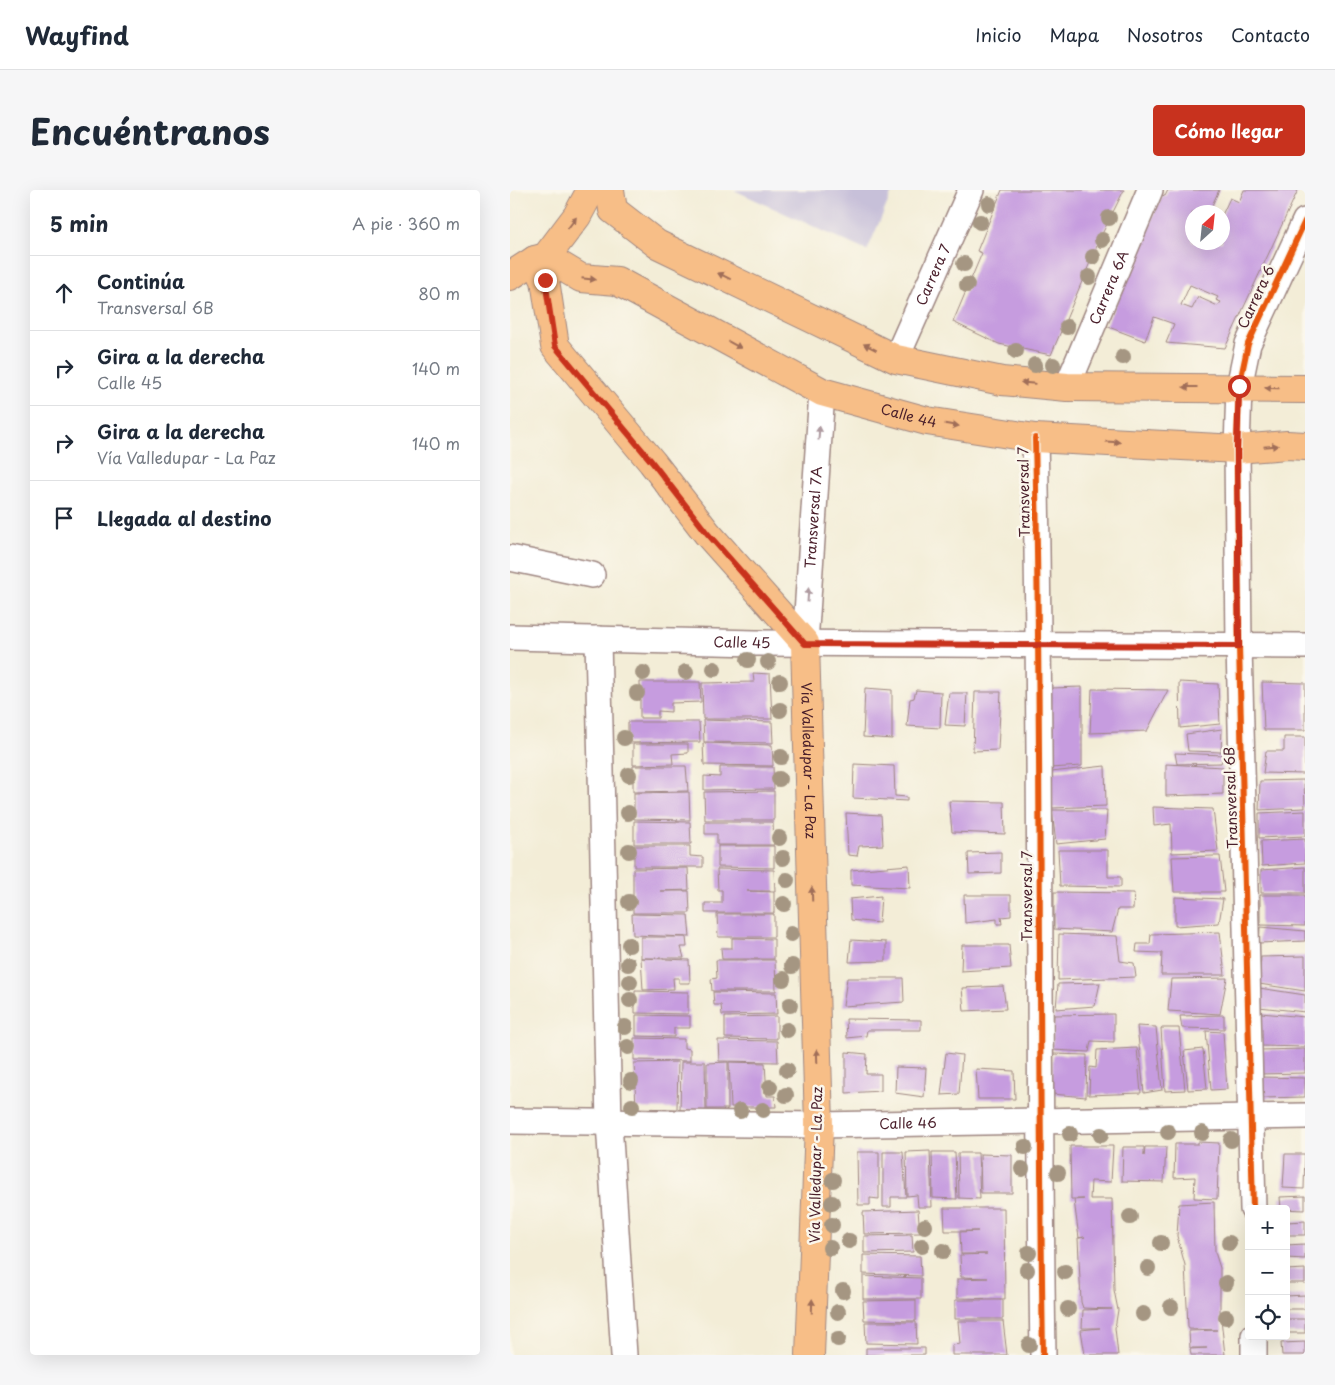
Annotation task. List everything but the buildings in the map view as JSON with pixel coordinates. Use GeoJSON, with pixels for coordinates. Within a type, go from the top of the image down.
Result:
{"type":"FeatureCollection","features":[{"type":"Feature","properties":{"kind":"main road"},"geometry":{"type":"LineString","coordinates":[[510,276],[541,259],[577,216],[591,190]]}},
{"type":"Feature","properties":{"kind":"main road"},"geometry":{"type":"LineString","coordinates":[[610,190],[613,210],[658,244],[896,359],[1002,380],[1067,387],[1239,386],[1305,389]]}},
{"type":"Feature","properties":{"kind":"main road"},"geometry":{"type":"LineString","coordinates":[[541,259],[555,346],[652,462],[707,533],[805,644]]}},
{"type":"Feature","properties":{"kind":"main road","name":"Calle 44"},"geometry":{"type":"LineString","coordinates":[[541,259],[581,278],[616,281],[822,392],[927,421],[1036,438],[1237,449],[1287,445],[1305,446]]}},
{"type":"Feature","properties":{"kind":"main road","name":"Vía Valledupar - La Paz"},"geometry":{"type":"LineString","coordinates":[[805,644],[819,1125],[810,1355]]}},
{"type":"Feature","properties":{"kind":"street","name":"Carrera 7"},"geometry":{"type":"LineString","coordinates":[[896,359],[971,190]]}},
{"type":"Feature","properties":{"kind":"street","name":"Carrera 6A"},"geometry":{"type":"LineString","coordinates":[[1067,387],[1150,190]]}},
{"type":"Feature","properties":{"kind":"street","name":"Carrera 6"},"geometry":{"type":"LineString","coordinates":[[1239,386],[1248,344],[1305,221]]}},
{"type":"Feature","properties":{"kind":"street","name":"Transversal 6B"},"geometry":{"type":"LineString","coordinates":[[1239,386],[1237,449],[1239,646],[1253,1205]]}},
{"type":"Feature","properties":{"kind":"street","name":"Transversal 7A"},"geometry":{"type":"LineString","coordinates":[[805,644],[822,392]]}},
{"type":"Feature","properties":{"kind":"street","name":"Transversal 7"},"geometry":{"type":"LineString","coordinates":[[1036,438],[1040,644],[1039,1122],[1043,1355]]}},
{"type":"Feature","properties":{"kind":"street"},"geometry":{"type":"LineString","coordinates":[[510,558],[592,575]]}},
{"type":"Feature","properties":{"kind":"street","name":"Calle 45"},"geometry":{"type":"LineString","coordinates":[[510,637],[805,644],[1305,646]]}},
{"type":"Feature","properties":{"kind":"street"},"geometry":{"type":"LineString","coordinates":[[598,639],[609,1123],[624,1355]]}},
{"type":"Feature","properties":{"kind":"street","name":"Calle 46"},"geometry":{"type":"LineString","coordinates":[[510,1121],[819,1125],[1305,1116]]}},
{"type":"Feature","properties":{"kind":"street"},"geometry":{"type":"LineString","coordinates":[[1254,1340],[1254,1355]]}},
{"type":"Feature","properties":{"kind":"shaded area"},"geometry":{"type":"Polygon","coordinates":[[[734,190],[893,190],[867,251],[734,190]]]}},
{"type":"Feature","properties":{"kind":"cycle path"},"geometry":{"type":"LineString","coordinates":[[1253,1205],[1239,646],[1237,449],[1239,387],[1248,344],[1305,221]]}},
{"type":"Feature","properties":{"kind":"cycle path"},"geometry":{"type":"LineString","coordinates":[[1035,438],[1043,1355]]}},
{"type":"Feature","properties":{"kind":"route"},"geometry":{"type":"LineString","coordinates":[[545,280],[555,346],[594,395],[652,462],[707,533],[805,644],[1239,646],[1237,449],[1239,386]]}}]}
